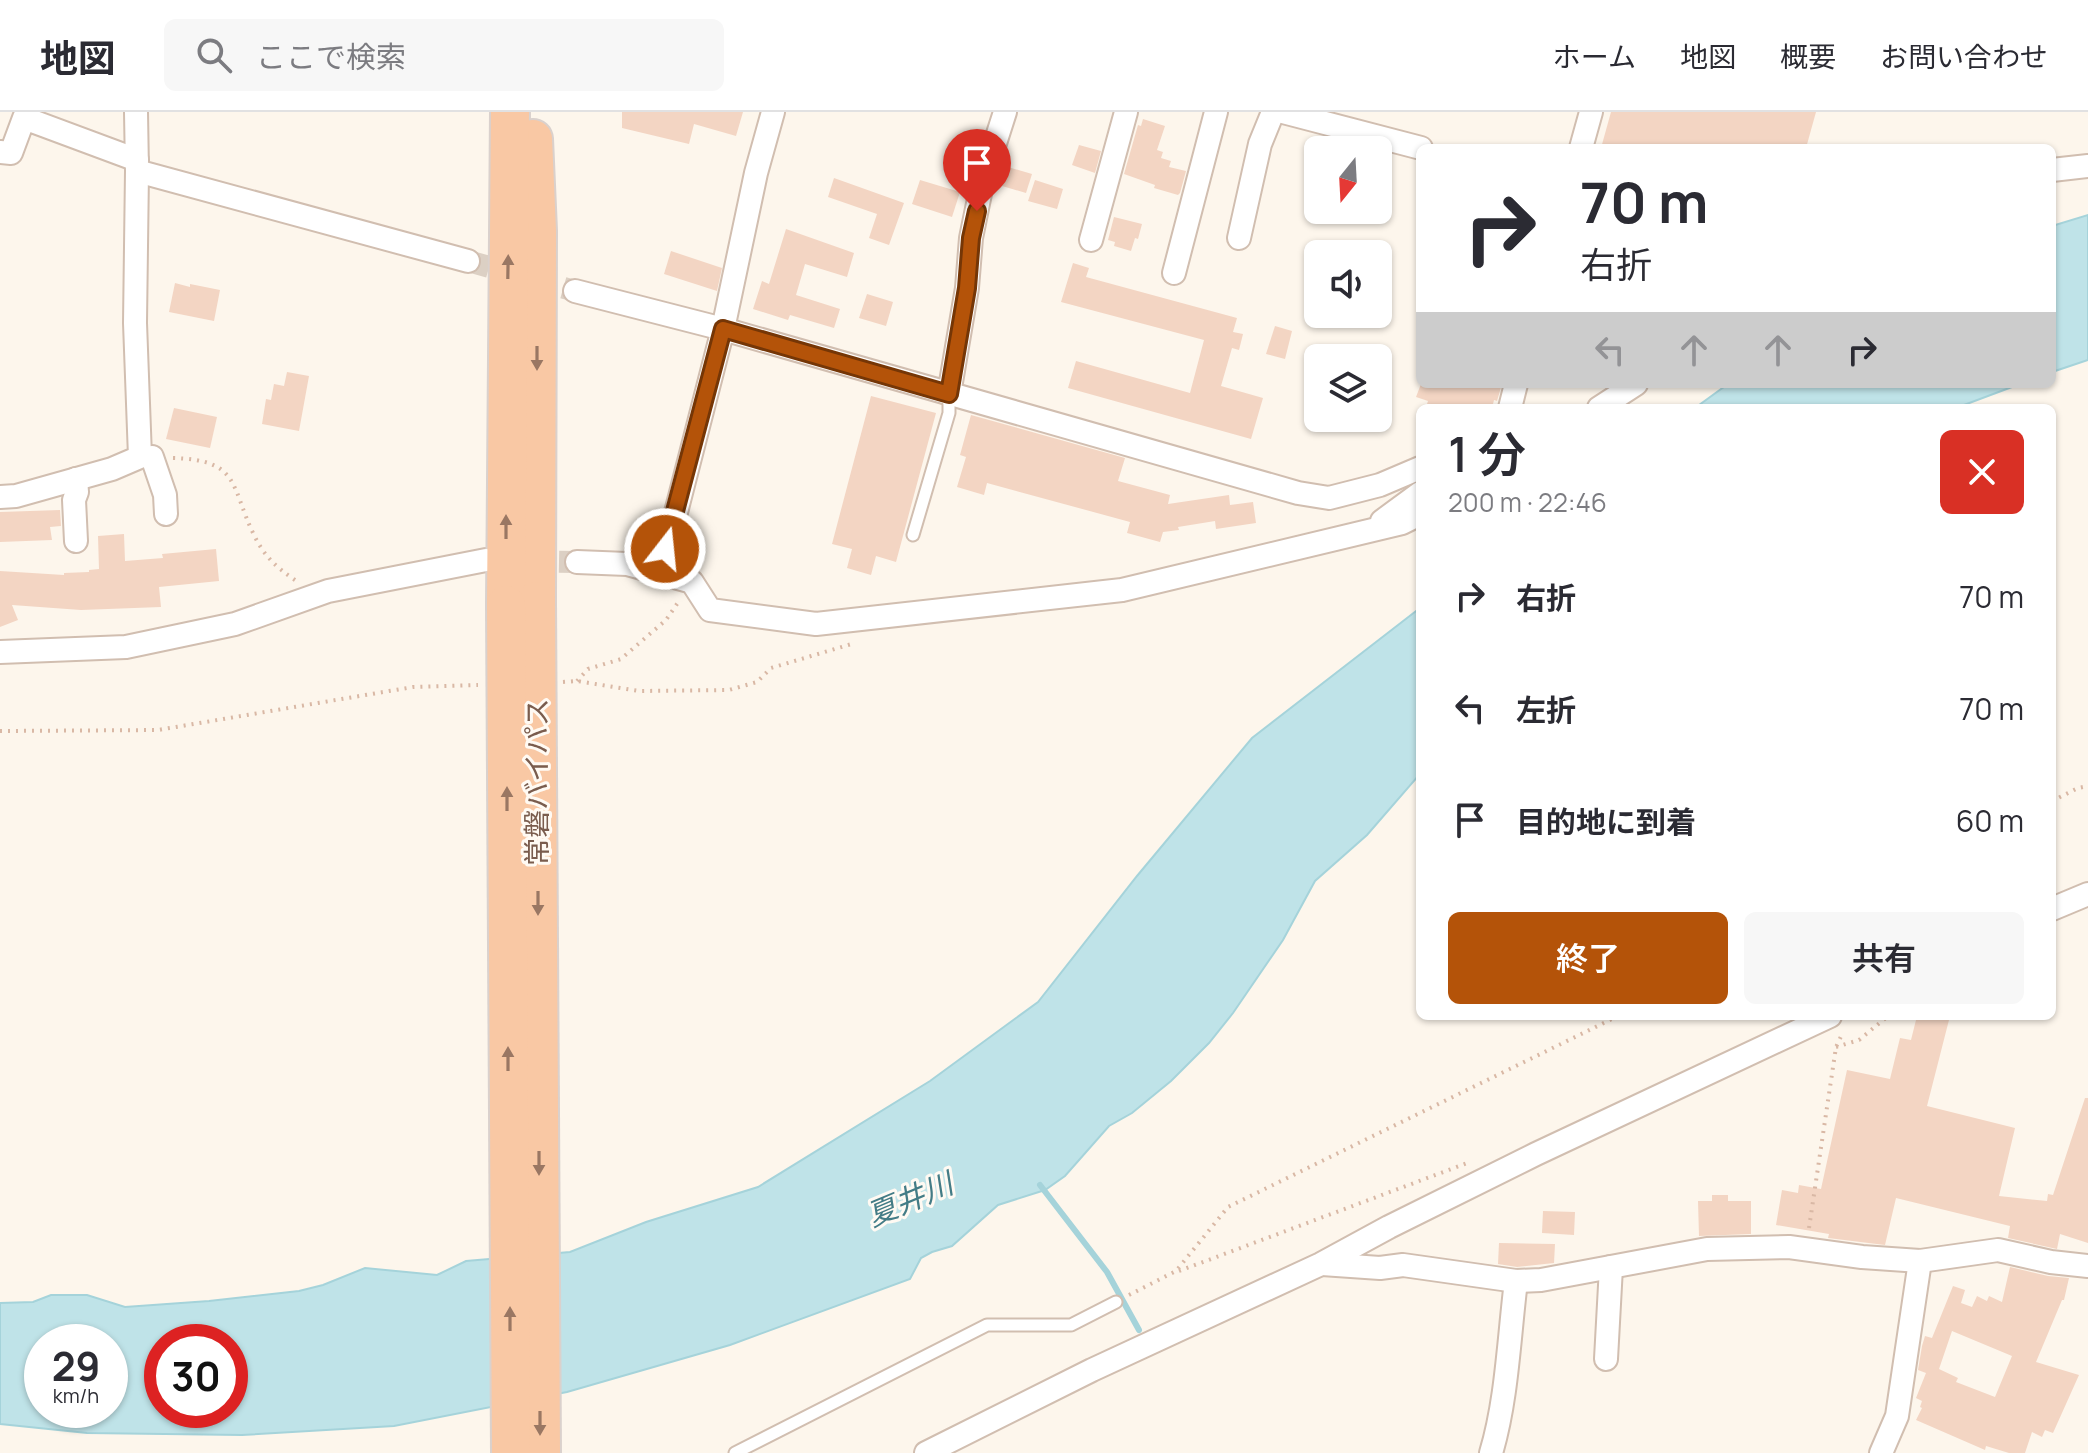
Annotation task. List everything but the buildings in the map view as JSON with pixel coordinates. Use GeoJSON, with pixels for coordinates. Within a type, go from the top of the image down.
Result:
{"type":"FeatureCollection","features":[{"type":"Feature","properties":{"kind":"highway","name":"常磐バイパス"},"geometry":{"type":"LineString","coordinates":[[510,112],[541,1453]]}},
{"type":"Feature","properties":{"kind":"highway","name":"常磐バイパス"},"geometry":{"type":"LineString","coordinates":[[511,1453],[521,603],[537,277],[533,112]]}},
{"type":"Feature","properties":{"kind":"highway"},"geometry":{"type":"LineString","coordinates":[[537,277],[550,203],[551,112]]}},
{"type":"Feature","properties":{"kind":"street"},"geometry":{"type":"LineString","coordinates":[[0,497],[16,496],[112,469],[140,457],[135,323],[136,112]]}},
{"type":"Feature","properties":{"kind":"street"},"geometry":{"type":"LineString","coordinates":[[658,573],[723,329],[756,173],[773,112]]}},
{"type":"Feature","properties":{"kind":"street"},"geometry":{"type":"LineString","coordinates":[[949,394],[967,288],[971,238],[982,184],[1005,112]]}},
{"type":"Feature","properties":{"kind":"street"},"geometry":{"type":"LineString","coordinates":[[1091,240],[1126,112]]}},
{"type":"Feature","properties":{"kind":"street"},"geometry":{"type":"LineString","coordinates":[[1174,273],[1216,112]]}},
{"type":"Feature","properties":{"kind":"street"},"geometry":{"type":"LineString","coordinates":[[1239,238],[1260,144],[1273,112]]}},
{"type":"Feature","properties":{"kind":"street"},"geometry":{"type":"LineString","coordinates":[[1283,112],[1416,147]]}},
{"type":"Feature","properties":{"kind":"street"},"geometry":{"type":"LineString","coordinates":[[1582,144],[1591,112]]}},
{"type":"Feature","properties":{"kind":"street"},"geometry":{"type":"LineString","coordinates":[[0,152],[11,153],[24,118],[137,165],[468,261]]}},
{"type":"Feature","properties":{"kind":"street"},"geometry":{"type":"LineString","coordinates":[[2056,170],[2088,166]]}},
{"type":"Feature","properties":{"kind":"street"},"geometry":{"type":"LineString","coordinates":[[575,291],[723,329],[1298,493],[1329,498],[1380,485],[1416,470]]}},
{"type":"Feature","properties":{"kind":"street"},"geometry":{"type":"LineString","coordinates":[[1605,404],[1630,388]]}},
{"type":"Feature","properties":{"kind":"street"},"geometry":{"type":"LineString","coordinates":[[152,457],[165,495],[166,514]]}},
{"type":"Feature","properties":{"kind":"street"},"geometry":{"type":"LineString","coordinates":[[76,479],[76,541]]}},
{"type":"Feature","properties":{"kind":"street"},"geometry":{"type":"LineString","coordinates":[[1367,532],[1416,496]]}},
{"type":"Feature","properties":{"kind":"street"},"geometry":{"type":"LineString","coordinates":[[577,562],[627,564],[692,582],[710,610],[816,624],[1122,590],[1367,532],[1416,516]]}},
{"type":"Feature","properties":{"kind":"street"},"geometry":{"type":"LineString","coordinates":[[0,652],[126,647],[235,624],[328,591],[486,560]]}},
{"type":"Feature","properties":{"kind":"street"},"geometry":{"type":"LineString","coordinates":[[2056,907],[2088,894]]}},
{"type":"Feature","properties":{"kind":"street"},"geometry":{"type":"LineString","coordinates":[[926,1453],[1092,1370],[1321,1264],[1524,1161],[1839,1020]]}},
{"type":"Feature","properties":{"kind":"street"},"geometry":{"type":"LineString","coordinates":[[1321,1264],[1380,1268],[1403,1265],[1516,1281],[1541,1280],[1707,1249],[1789,1247],[1920,1261],[1998,1250],[2051,1262],[2088,1266]]}},
{"type":"Feature","properties":{"kind":"street"},"geometry":{"type":"LineString","coordinates":[[1881,1453],[1897,1416],[1920,1261]]}},
{"type":"Feature","properties":{"kind":"street"},"geometry":{"type":"LineString","coordinates":[[1606,1359],[1611,1267]]}},
{"type":"Feature","properties":{"kind":"street"},"geometry":{"type":"LineString","coordinates":[[1491,1453],[1503,1390],[1516,1281]]}},
{"type":"Feature","properties":{"kind":"lane"},"geometry":{"type":"LineString","coordinates":[[913,535],[949,413],[949,394]]}},
{"type":"Feature","properties":{"kind":"lane"},"geometry":{"type":"LineString","coordinates":[[735,1453],[987,1325],[1071,1325],[1116,1302]]}},
{"type":"Feature","properties":{"kind":"path"},"geometry":{"type":"LineString","coordinates":[[152,457],[196,459],[215,465],[232,479],[254,536],[273,565],[295,580],[328,591]]}},
{"type":"Feature","properties":{"kind":"path"},"geometry":{"type":"LineString","coordinates":[[692,582],[666,620],[621,659],[588,669],[577,681],[639,691],[729,690],[757,682],[771,668],[864,640]]}},
{"type":"Feature","properties":{"kind":"path"},"geometry":{"type":"LineString","coordinates":[[0,731],[158,730],[413,687]]}},
{"type":"Feature","properties":{"kind":"path"},"geometry":{"type":"LineString","coordinates":[[2056,799],[2088,786]]}},
{"type":"Feature","properties":{"kind":"path"},"geometry":{"type":"LineString","coordinates":[[1176,1271],[1228,1207],[1610,1020]]}},
{"type":"Feature","properties":{"kind":"path"},"geometry":{"type":"LineString","coordinates":[[1805,1249],[1839,1020]]}},
{"type":"Feature","properties":{"kind":"path"},"geometry":{"type":"LineString","coordinates":[[1836,1047],[1859,1040],[1883,1020]]}},
{"type":"Feature","properties":{"kind":"path"},"geometry":{"type":"LineString","coordinates":[[1133,1293],[1176,1271],[1464,1163],[1479,1161]]}},
{"type":"Feature","properties":{"kind":"water"},"geometry":{"type":"Polygon","coordinates":[[[2088,215],[2088,360],[2056,371],[2056,225],[2088,215]]]}},
{"type":"Feature","properties":{"kind":"water"},"geometry":{"type":"Polygon","coordinates":[[[1722,388],[2009,388],[1967,404],[1700,404],[1722,388]]]}},
{"type":"Feature","properties":{"kind":"water","name":"夏井川"},"geometry":{"type":"Polygon","coordinates":[[[1416,611],[1416,779],[1367,835],[1315,881],[1283,940],[1233,1013],[1209,1043],[1171,1081],[1132,1113],[1109,1126],[1065,1176],[1045,1190],[998,1205],[952,1246],[921,1258],[910,1279],[730,1345],[567,1392],[394,1426],[242,1435],[87,1433],[39,1428],[128,1428],[128,1324],[24,1324],[24,1426],[0,1424],[0,1303],[33,1302],[51,1295],[87,1295],[125,1307],[209,1301],[299,1291],[365,1268],[437,1275],[466,1261],[570,1252],[646,1222],[758,1187],[930,1081],[1038,1002],[1137,876],[1252,738],[1416,611]]]}},
{"type":"Feature","properties":{"kind":"waterway"},"geometry":{"type":"LineString","coordinates":[[1040,1185],[1107,1272],[1139,1330]]}},
{"type":"Feature","properties":{"kind":"tunnel"},"geometry":{"type":"LineString","coordinates":[[468,261],[575,291]]}},
{"type":"Feature","properties":{"kind":"tunnel"},"geometry":{"type":"LineString","coordinates":[[526,561],[577,562]]}},
{"type":"Feature","properties":{"kind":"route"},"geometry":{"type":"LineString","coordinates":[[665,549],[723,329],[949,394],[977,211]]}}]}
